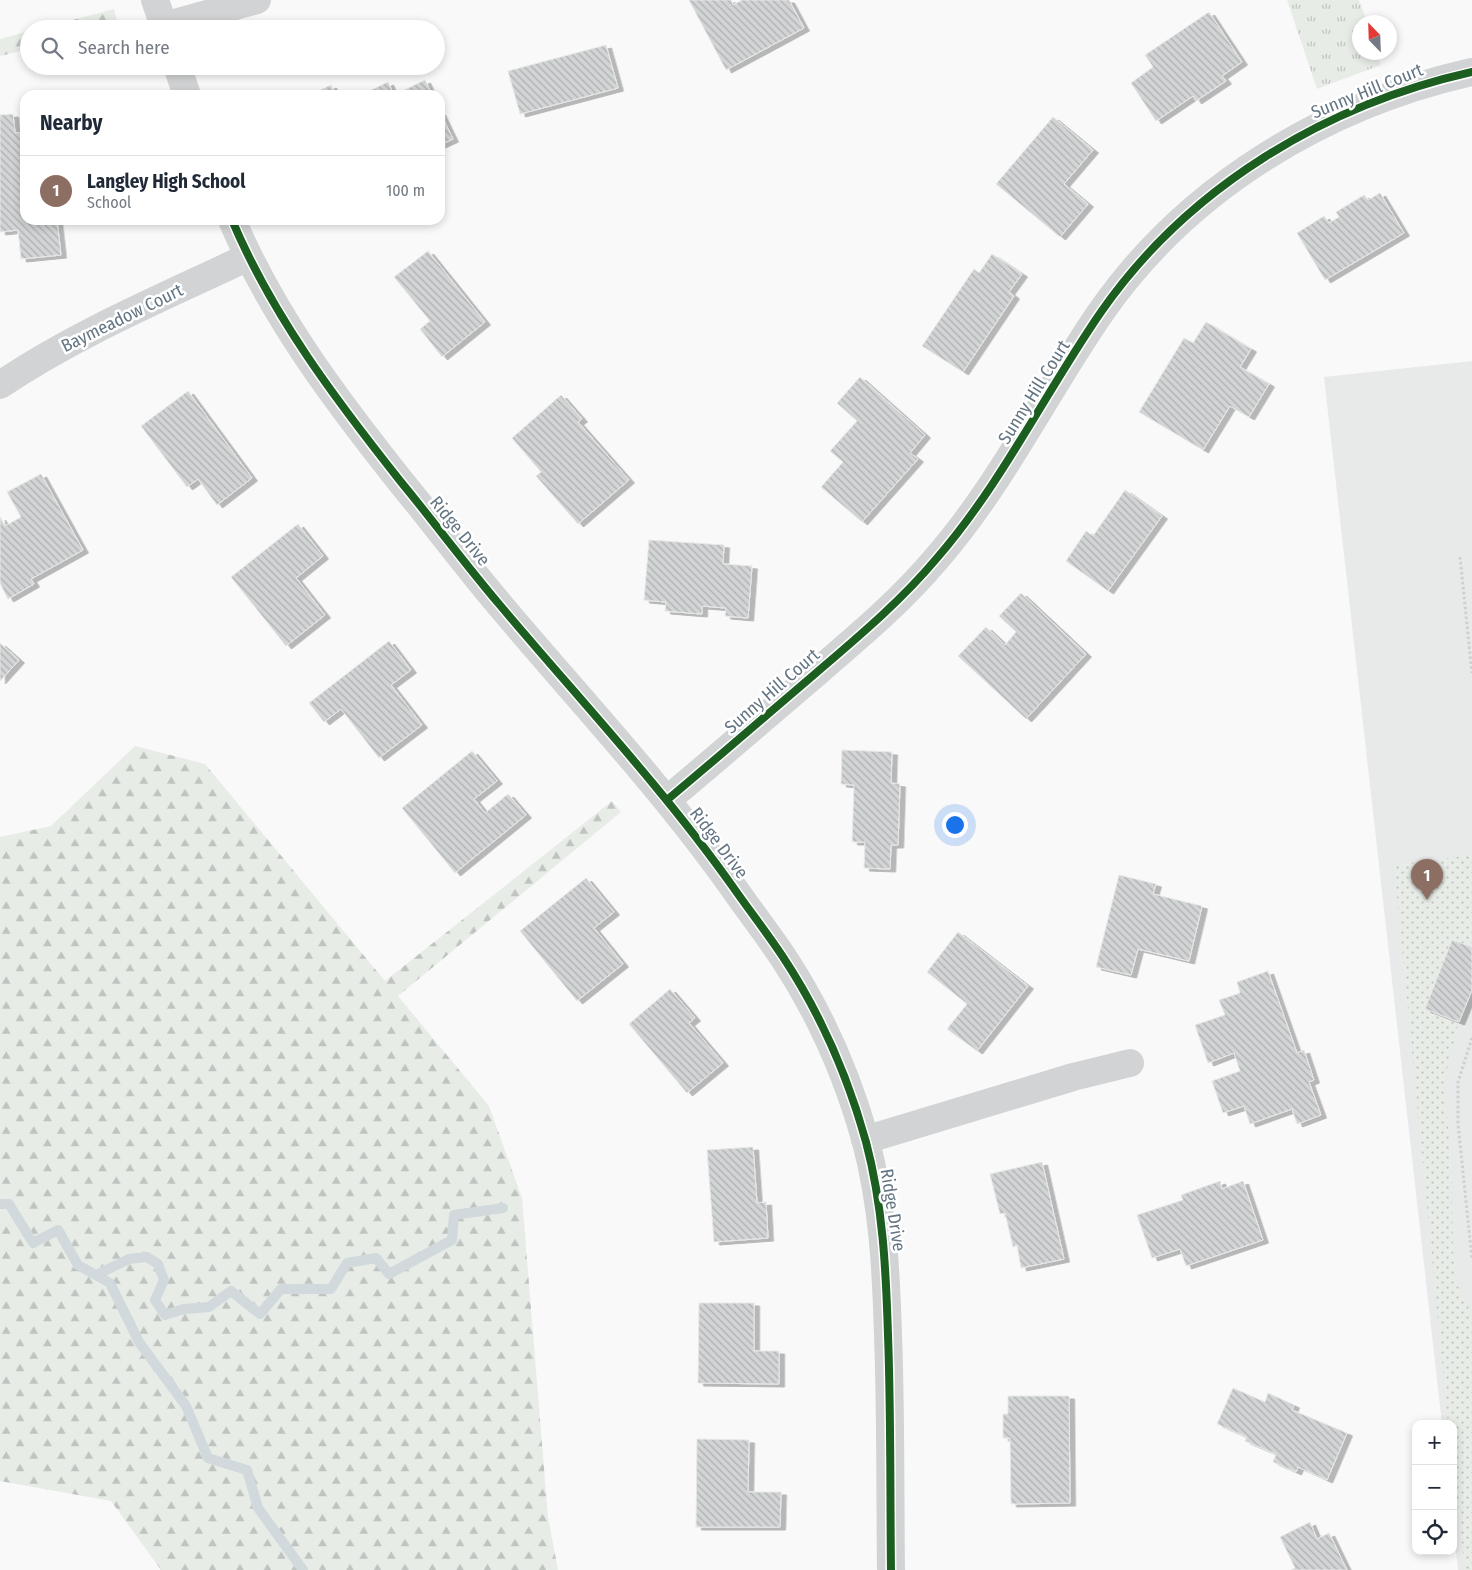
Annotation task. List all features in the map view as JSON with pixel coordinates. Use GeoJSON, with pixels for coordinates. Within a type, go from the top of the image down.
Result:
{"type":"FeatureCollection","features":[{"type":"Feature","properties":{"kind":"street"},"geometry":{"type":"LineString","coordinates":[[155,0],[161,20]]}},
{"type":"Feature","properties":{"kind":"street"},"geometry":{"type":"LineString","coordinates":[[191,20],[258,0]]}},
{"type":"Feature","properties":{"kind":"street","name":"Sunny Hill Court"},"geometry":{"type":"LineString","coordinates":[[667,800],[883,615],[937,559],[982,502],[1102,311],[1148,255],[1201,203],[1256,162],[1315,127],[1374,101],[1432,81],[1472,72]]}},
{"type":"Feature","properties":{"kind":"street"},"geometry":{"type":"LineString","coordinates":[[180,75],[185,90]]}},
{"type":"Feature","properties":{"kind":"street","name":"Ridge Drive"},"geometry":{"type":"LineString","coordinates":[[234,225],[248,257],[286,326],[365,436],[498,604],[628,752],[700,841],[783,958],[812,1006],[842,1072],[865,1140],[877,1188],[886,1254],[891,1413],[891,1570]]}},
{"type":"Feature","properties":{"kind":"street","name":"Baymeadow Court"},"geometry":{"type":"LineString","coordinates":[[0,386],[32,364],[100,327],[248,257]]}},
{"type":"Feature","properties":{"kind":"street"},"geometry":{"type":"LineString","coordinates":[[865,1140],[1073,1077],[1130,1062]]}},
{"type":"Feature","properties":{"kind":"path"},"geometry":{"type":"LineString","coordinates":[[1460,557],[1472,672]]}},
{"type":"Feature","properties":{"kind":"path"},"geometry":{"type":"LineString","coordinates":[[1472,1038],[1458,1082],[1458,1124],[1472,1259]]}},
{"type":"Feature","properties":{"kind":"shaded area"},"geometry":{"type":"Polygon","coordinates":[[[1472,361],[1472,1570],[1458,1570],[1456,1555],[1457,1420],[1442,1420],[1324,377],[1472,361]]]}},
{"type":"Feature","properties":{"kind":"green space"},"geometry":{"type":"Polygon","coordinates":[[[1287,0],[1359,0],[1364,15],[1352,15],[1352,60],[1379,60],[1381,65],[1317,89],[1287,0]]]}},
{"type":"Feature","properties":{"kind":"green space"},"geometry":{"type":"Polygon","coordinates":[[[114,9],[117,20],[73,20],[114,9]]]}},
{"type":"Feature","properties":{"kind":"green space"},"geometry":{"type":"Polygon","coordinates":[[[20,33],[20,51],[0,56],[0,39],[20,33]]]}},
{"type":"Feature","properties":{"kind":"green space"},"geometry":{"type":"Polygon","coordinates":[[[135,746],[205,764],[385,981],[612,801],[621,812],[398,996],[489,1106],[522,1198],[548,1517],[558,1570],[161,1570],[111,1501],[0,1481],[0,837],[51,826],[135,746]]]}},
{"type":"Feature","properties":{"kind":"green space"},"geometry":{"type":"Polygon","coordinates":[[[1472,855],[1472,947],[1452,940],[1425,1009],[1459,1022],[1443,1085],[1451,1150],[1453,1253],[1456,1281],[1472,1315],[1472,1570],[1465,1570],[1457,1501],[1457,1420],[1448,1420],[1394,865],[1472,855]]]}},
{"type":"Feature","properties":{"kind":"building"},"geometry":{"type":"Polygon","coordinates":[[[689,0],[731,0],[733,5],[742,0],[789,0],[804,28],[726,70],[689,0]]]}},
{"type":"Feature","properties":{"kind":"building"},"geometry":{"type":"Polygon","coordinates":[[[1209,12],[1242,62],[1222,76],[1226,81],[1196,101],[1193,96],[1156,121],[1131,83],[1153,67],[1145,55],[1209,12]]]}},
{"type":"Feature","properties":{"kind":"building"},"geometry":{"type":"Polygon","coordinates":[[[606,45],[618,88],[520,114],[508,71],[606,45]]]}},
{"type":"Feature","properties":{"kind":"building"},"geometry":{"type":"Polygon","coordinates":[[[425,80],[430,90],[404,90],[425,80]]]}},
{"type":"Feature","properties":{"kind":"building"},"geometry":{"type":"Polygon","coordinates":[[[388,82],[392,90],[371,90],[388,82]]]}},
{"type":"Feature","properties":{"kind":"building"},"geometry":{"type":"Polygon","coordinates":[[[331,85],[333,90],[320,90],[331,85]]]}},
{"type":"Feature","properties":{"kind":"building"},"geometry":{"type":"Polygon","coordinates":[[[13,114],[15,133],[20,132],[20,225],[58,225],[61,255],[21,259],[18,230],[0,232],[0,115],[13,114]]]}},
{"type":"Feature","properties":{"kind":"building"},"geometry":{"type":"Polygon","coordinates":[[[1053,117],[1093,150],[1064,184],[1088,204],[1060,237],[996,184],[1053,117]]]}},
{"type":"Feature","properties":{"kind":"building"},"geometry":{"type":"Polygon","coordinates":[[[445,122],[453,139],[445,143],[445,122]]]}},
{"type":"Feature","properties":{"kind":"building"},"geometry":{"type":"Polygon","coordinates":[[[1380,193],[1404,233],[1325,280],[1297,233],[1324,216],[1329,223],[1339,217],[1336,212],[1364,195],[1368,200],[1380,193]]]}},
{"type":"Feature","properties":{"kind":"building"},"geometry":{"type":"Polygon","coordinates":[[[428,251],[485,322],[442,357],[420,329],[430,321],[394,277],[428,251]]]}},
{"type":"Feature","properties":{"kind":"building"},"geometry":{"type":"Polygon","coordinates":[[[992,254],[1022,274],[1009,292],[1014,296],[963,372],[922,346],[974,269],[979,273],[992,254]]]}},
{"type":"Feature","properties":{"kind":"building"},"geometry":{"type":"Polygon","coordinates":[[[1206,322],[1251,349],[1240,367],[1269,384],[1249,417],[1230,406],[1203,450],[1139,412],[1184,338],[1193,343],[1206,322]]]}},
{"type":"Feature","properties":{"kind":"building"},"geometry":{"type":"Polygon","coordinates":[[[860,377],[925,435],[910,453],[918,459],[862,522],[821,487],[843,462],[830,451],[857,421],[837,403],[860,377]]]}},
{"type":"Feature","properties":{"kind":"building"},"geometry":{"type":"Polygon","coordinates":[[[188,391],[252,478],[217,505],[198,479],[187,487],[141,426],[188,391]]]}},
{"type":"Feature","properties":{"kind":"building"},"geometry":{"type":"Polygon","coordinates":[[[561,395],[582,419],[578,422],[629,480],[578,524],[536,476],[541,472],[512,438],[561,395]]]}},
{"type":"Feature","properties":{"kind":"building"},"geometry":{"type":"Polygon","coordinates":[[[41,474],[83,550],[31,579],[34,584],[8,599],[0,583],[0,517],[5,526],[21,517],[7,492],[41,474]]]}},
{"type":"Feature","properties":{"kind":"building"},"geometry":{"type":"Polygon","coordinates":[[[1125,490],[1162,516],[1108,591],[1066,561],[1086,531],[1093,536],[1125,490]]]}},
{"type":"Feature","properties":{"kind":"building"},"geometry":{"type":"Polygon","coordinates":[[[298,524],[323,556],[296,578],[325,615],[286,646],[231,577],[298,524]]]}},
{"type":"Feature","properties":{"kind":"building"},"geometry":{"type":"Polygon","coordinates":[[[649,540],[724,545],[723,564],[752,566],[748,618],[725,616],[726,608],[702,606],[702,614],[665,611],[666,602],[644,600],[649,540]]]}},
{"type":"Feature","properties":{"kind":"building"},"geometry":{"type":"Polygon","coordinates":[[[1021,593],[1086,654],[1026,719],[958,656],[986,627],[1005,645],[1016,632],[999,616],[1021,593]]]}},
{"type":"Feature","properties":{"kind":"building"},"geometry":{"type":"Polygon","coordinates":[[[389,641],[411,670],[391,685],[422,725],[379,758],[341,709],[324,722],[309,703],[389,641]]]}},
{"type":"Feature","properties":{"kind":"building"},"geometry":{"type":"Polygon","coordinates":[[[0,643],[19,660],[0,681],[0,643]]]}},
{"type":"Feature","properties":{"kind":"building"},"geometry":{"type":"Polygon","coordinates":[[[842,750],[892,752],[891,783],[900,784],[898,845],[891,845],[890,869],[864,868],[865,842],[852,842],[854,785],[841,784],[842,750]]]}},
{"type":"Feature","properties":{"kind":"building"},"geometry":{"type":"Polygon","coordinates":[[[472,751],[497,781],[474,799],[485,813],[508,794],[526,815],[455,873],[402,808],[472,751]]]}},
{"type":"Feature","properties":{"kind":"building"},"geometry":{"type":"Polygon","coordinates":[[[1119,875],[1156,884],[1153,894],[1202,906],[1189,961],[1138,949],[1131,975],[1096,967],[1119,875]]]}},
{"type":"Feature","properties":{"kind":"building"},"geometry":{"type":"Polygon","coordinates":[[[586,878],[614,912],[594,928],[623,964],[577,1001],[520,931],[586,878]]]}},
{"type":"Feature","properties":{"kind":"building"},"geometry":{"type":"Polygon","coordinates":[[[958,932],[1028,986],[977,1051],[947,1029],[967,1004],[927,972],[958,932]]]}},
{"type":"Feature","properties":{"kind":"building"},"geometry":{"type":"Polygon","coordinates":[[[1452,940],[1472,947],[1472,990],[1459,1022],[1425,1009],[1452,940]]]}},
{"type":"Feature","properties":{"kind":"building"},"geometry":{"type":"Polygon","coordinates":[[[1268,971],[1297,1053],[1304,1050],[1314,1080],[1309,1082],[1321,1115],[1297,1124],[1292,1109],[1250,1124],[1244,1106],[1223,1113],[1212,1081],[1240,1071],[1234,1053],[1208,1063],[1195,1025],[1225,1015],[1219,1000],[1240,993],[1237,982],[1268,971]]]}},
{"type":"Feature","properties":{"kind":"building"},"geometry":{"type":"Polygon","coordinates":[[[670,989],[695,1018],[689,1023],[723,1063],[687,1093],[629,1024],[670,989]]]}},
{"type":"Feature","properties":{"kind":"building"},"geometry":{"type":"Polygon","coordinates":[[[753,1147],[757,1203],[766,1202],[768,1238],[714,1242],[707,1150],[753,1147]]]}},
{"type":"Feature","properties":{"kind":"building"},"geometry":{"type":"Polygon","coordinates":[[[1042,1162],[1064,1259],[1021,1268],[1017,1245],[1013,1247],[1005,1213],[1000,1214],[990,1174],[1042,1162]]]}},
{"type":"Feature","properties":{"kind":"building"},"geometry":{"type":"Polygon","coordinates":[[[1220,1181],[1222,1189],[1243,1181],[1263,1240],[1186,1266],[1180,1249],[1152,1258],[1137,1215],[1183,1200],[1181,1195],[1220,1181]]]}},
{"type":"Feature","properties":{"kind":"building"},"geometry":{"type":"Polygon","coordinates":[[[699,1303],[754,1303],[754,1351],[779,1351],[779,1384],[698,1383],[699,1303]]]}},
{"type":"Feature","properties":{"kind":"building"},"geometry":{"type":"Polygon","coordinates":[[[1233,1388],[1265,1402],[1268,1393],[1294,1405],[1292,1410],[1347,1433],[1327,1480],[1298,1467],[1296,1472],[1273,1462],[1276,1454],[1245,1441],[1247,1437],[1217,1424],[1233,1388]]]}},
{"type":"Feature","properties":{"kind":"building"},"geometry":{"type":"Polygon","coordinates":[[[1008,1396],[1069,1396],[1070,1503],[1011,1504],[1010,1438],[1003,1438],[1003,1414],[1008,1414],[1008,1396]]]}},
{"type":"Feature","properties":{"kind":"building"},"geometry":{"type":"Polygon","coordinates":[[[697,1439],[749,1440],[748,1492],[781,1492],[780,1527],[696,1527],[697,1439]]]}},
{"type":"Feature","properties":{"kind":"building"},"geometry":{"type":"Polygon","coordinates":[[[1310,1522],[1317,1539],[1329,1533],[1347,1570],[1291,1570],[1295,1568],[1280,1537],[1310,1522]]]}},
{"type":"Feature","properties":{"kind":"waterway"},"geometry":{"type":"LineString","coordinates":[[0,1204],[9,1204],[33,1243],[58,1230],[78,1265],[110,1283],[139,1342],[186,1406],[208,1458],[247,1470],[258,1508],[303,1570]]}},
{"type":"Feature","properties":{"kind":"waterway"},"geometry":{"type":"LineString","coordinates":[[96,1275],[129,1259],[147,1257],[158,1264],[164,1280],[155,1300],[165,1315],[184,1309],[209,1307],[231,1291],[260,1314],[281,1289],[331,1289],[347,1263],[376,1258],[389,1274],[452,1240],[454,1215],[503,1208]]}},
{"type":"Feature","properties":{"kind":"cycle path"},"geometry":{"type":"LineString","coordinates":[[667,800],[863,632],[923,574],[960,529],[1003,469],[1101,312],[1136,267],[1175,226],[1218,190],[1264,158],[1313,129],[1364,106],[1417,87],[1472,72]]}},
{"type":"Feature","properties":{"kind":"cycle path"},"geometry":{"type":"LineString","coordinates":[[234,225],[248,256],[286,324],[330,389],[486,589],[649,778],[706,850],[783,957],[821,1023],[842,1070],[859,1118],[872,1166],[880,1214],[886,1286],[889,1365],[891,1570]]}},
{"type":"Feature","properties":{"kind":"place","name":"Langley High School"},"geometry":{"type":"Point","coordinates":[1427,900]}}]}
